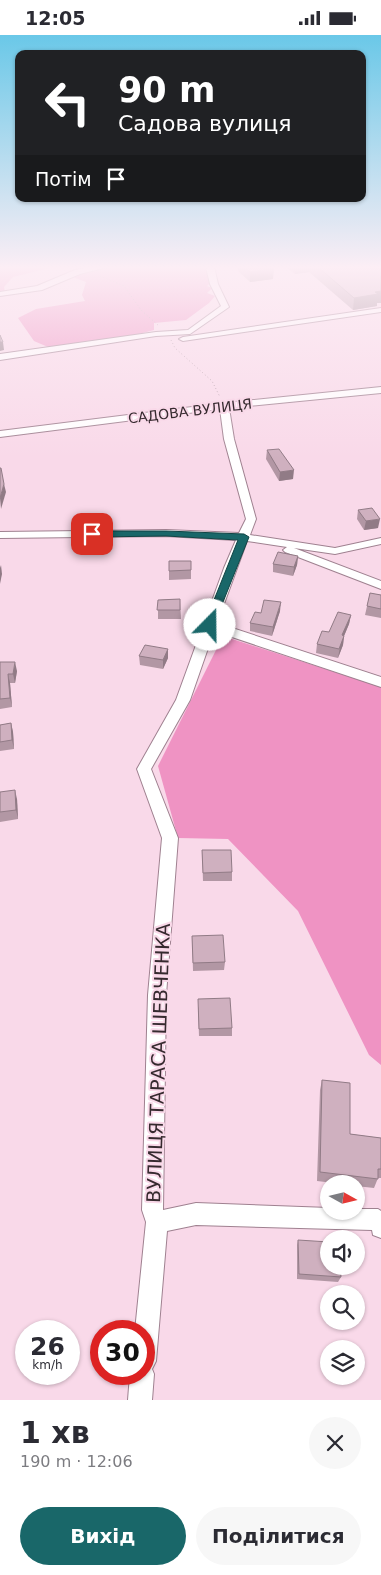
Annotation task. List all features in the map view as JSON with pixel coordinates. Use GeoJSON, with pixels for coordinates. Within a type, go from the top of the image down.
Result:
{"type":"FeatureCollection","features":[{"type":"Feature","properties":{"kind":"street"},"geometry":{"type":"LineString","coordinates":[[168,337],[192,331]]}},
{"type":"Feature","properties":{"kind":"street"},"geometry":{"type":"LineString","coordinates":[[0,357],[117,341],[218,331]]}},
{"type":"Feature","properties":{"kind":"street","name":"САДОВА ВУЛИЦЯ"},"geometry":{"type":"LineString","coordinates":[[0,434],[224,406],[381,390]]}},
{"type":"Feature","properties":{"kind":"street"},"geometry":{"type":"LineString","coordinates":[[224,406],[229,439],[251,519],[230,568],[210,625],[381,683]]}},
{"type":"Feature","properties":{"kind":"street"},"geometry":{"type":"LineString","coordinates":[[0,535],[166,533],[244,537],[336,551],[381,541]]}},
{"type":"Feature","properties":{"kind":"street"},"geometry":{"type":"LineString","coordinates":[[270,541],[381,585]]}},
{"type":"Feature","properties":{"kind":"street"},"geometry":{"type":"LineString","coordinates":[[330,566],[336,551]]}},
{"type":"Feature","properties":{"kind":"street","name":"ВУЛИЦЯ ТАРАСА ШЕВЧЕНКА"},"geometry":{"type":"LineString","coordinates":[[148,1320],[157,1222],[152,1210],[157,995],[170,838],[144,769],[183,700],[210,625]]}},
{"type":"Feature","properties":{"kind":"street"},"geometry":{"type":"LineString","coordinates":[[157,1222],[196,1214],[378,1220],[381,1227]]}},
{"type":"Feature","properties":{"kind":"street"},"geometry":{"type":"LineString","coordinates":[[140,1400],[141,1385]]}},
{"type":"Feature","properties":{"kind":"path"},"geometry":{"type":"LineString","coordinates":[[163,331],[175,348],[212,381],[224,406]]}},
{"type":"Feature","properties":{"kind":"shaded area"},"geometry":{"type":"Polygon","coordinates":[[[27,331],[151,331],[135,335],[48,347],[34,341],[27,331]]]}},
{"type":"Feature","properties":{"kind":"shaded area"},"geometry":{"type":"Polygon","coordinates":[[[223,636],[381,687],[381,1065],[369,1055],[298,911],[228,839],[178,838],[158,766],[223,636]]]}},
{"type":"Feature","properties":{"kind":"building"},"geometry":{"type":"Polygon","coordinates":[[[279,449],[294,470],[280,472],[267,450],[279,449]]]}},
{"type":"Feature","properties":{"kind":"building"},"geometry":{"type":"Polygon","coordinates":[[[0,468],[4,484],[0,498],[0,468]]]}},
{"type":"Feature","properties":{"kind":"building"},"geometry":{"type":"Polygon","coordinates":[[[372,508],[380,519],[366,521],[358,510],[372,508]]]}},
{"type":"Feature","properties":{"kind":"building"},"geometry":{"type":"Polygon","coordinates":[[[278,552],[298,556],[294,567],[273,564],[278,552]]]}},
{"type":"Feature","properties":{"kind":"building"},"geometry":{"type":"Polygon","coordinates":[[[169,561],[191,561],[191,570],[169,571],[169,561]]]}},
{"type":"Feature","properties":{"kind":"building"},"geometry":{"type":"Polygon","coordinates":[[[370,593],[381,595],[381,609],[367,606],[370,593]]]}},
{"type":"Feature","properties":{"kind":"building"},"geometry":{"type":"Polygon","coordinates":[[[180,599],[180,610],[157,610],[158,600],[180,599]]]}},
{"type":"Feature","properties":{"kind":"building"},"geometry":{"type":"Polygon","coordinates":[[[264,600],[281,602],[273,627],[250,623],[255,612],[261,613],[264,600]]]}},
{"type":"Feature","properties":{"kind":"building"},"geometry":{"type":"Polygon","coordinates":[[[338,612],[351,615],[342,635],[344,636],[339,649],[317,644],[322,631],[329,632],[338,612]]]}},
{"type":"Feature","properties":{"kind":"building"},"geometry":{"type":"Polygon","coordinates":[[[145,645],[168,649],[163,660],[139,656],[145,645]]]}},
{"type":"Feature","properties":{"kind":"building"},"geometry":{"type":"Polygon","coordinates":[[[0,662],[15,662],[13,674],[8,674],[10,698],[0,699],[0,662]]]}},
{"type":"Feature","properties":{"kind":"building"},"geometry":{"type":"Polygon","coordinates":[[[11,723],[12,740],[0,742],[0,725],[11,723]]]}},
{"type":"Feature","properties":{"kind":"building"},"geometry":{"type":"Polygon","coordinates":[[[15,790],[16,810],[0,812],[0,792],[15,790]]]}},
{"type":"Feature","properties":{"kind":"building"},"geometry":{"type":"Polygon","coordinates":[[[202,850],[231,850],[232,872],[203,873],[202,850]]]}},
{"type":"Feature","properties":{"kind":"building"},"geometry":{"type":"Polygon","coordinates":[[[223,935],[225,962],[193,963],[192,936],[223,935]]]}},
{"type":"Feature","properties":{"kind":"building"},"geometry":{"type":"Polygon","coordinates":[[[230,998],[232,1028],[199,1029],[198,999],[230,998]]]}},
{"type":"Feature","properties":{"kind":"building"},"geometry":{"type":"Polygon","coordinates":[[[322,1080],[350,1083],[350,1134],[381,1138],[381,1169],[378,1169],[378,1179],[365,1177],[365,1175],[320,1172],[322,1080]]]}},
{"type":"Feature","properties":{"kind":"building"},"geometry":{"type":"Polygon","coordinates":[[[298,1240],[320,1241],[320,1275],[341,1275],[341,1277],[299,1274],[298,1240]]]}},
{"type":"Feature","properties":{"kind":"route"},"geometry":{"type":"LineString","coordinates":[[92,534],[166,533],[244,537],[230,568],[213,621],[210,625]]}}]}
